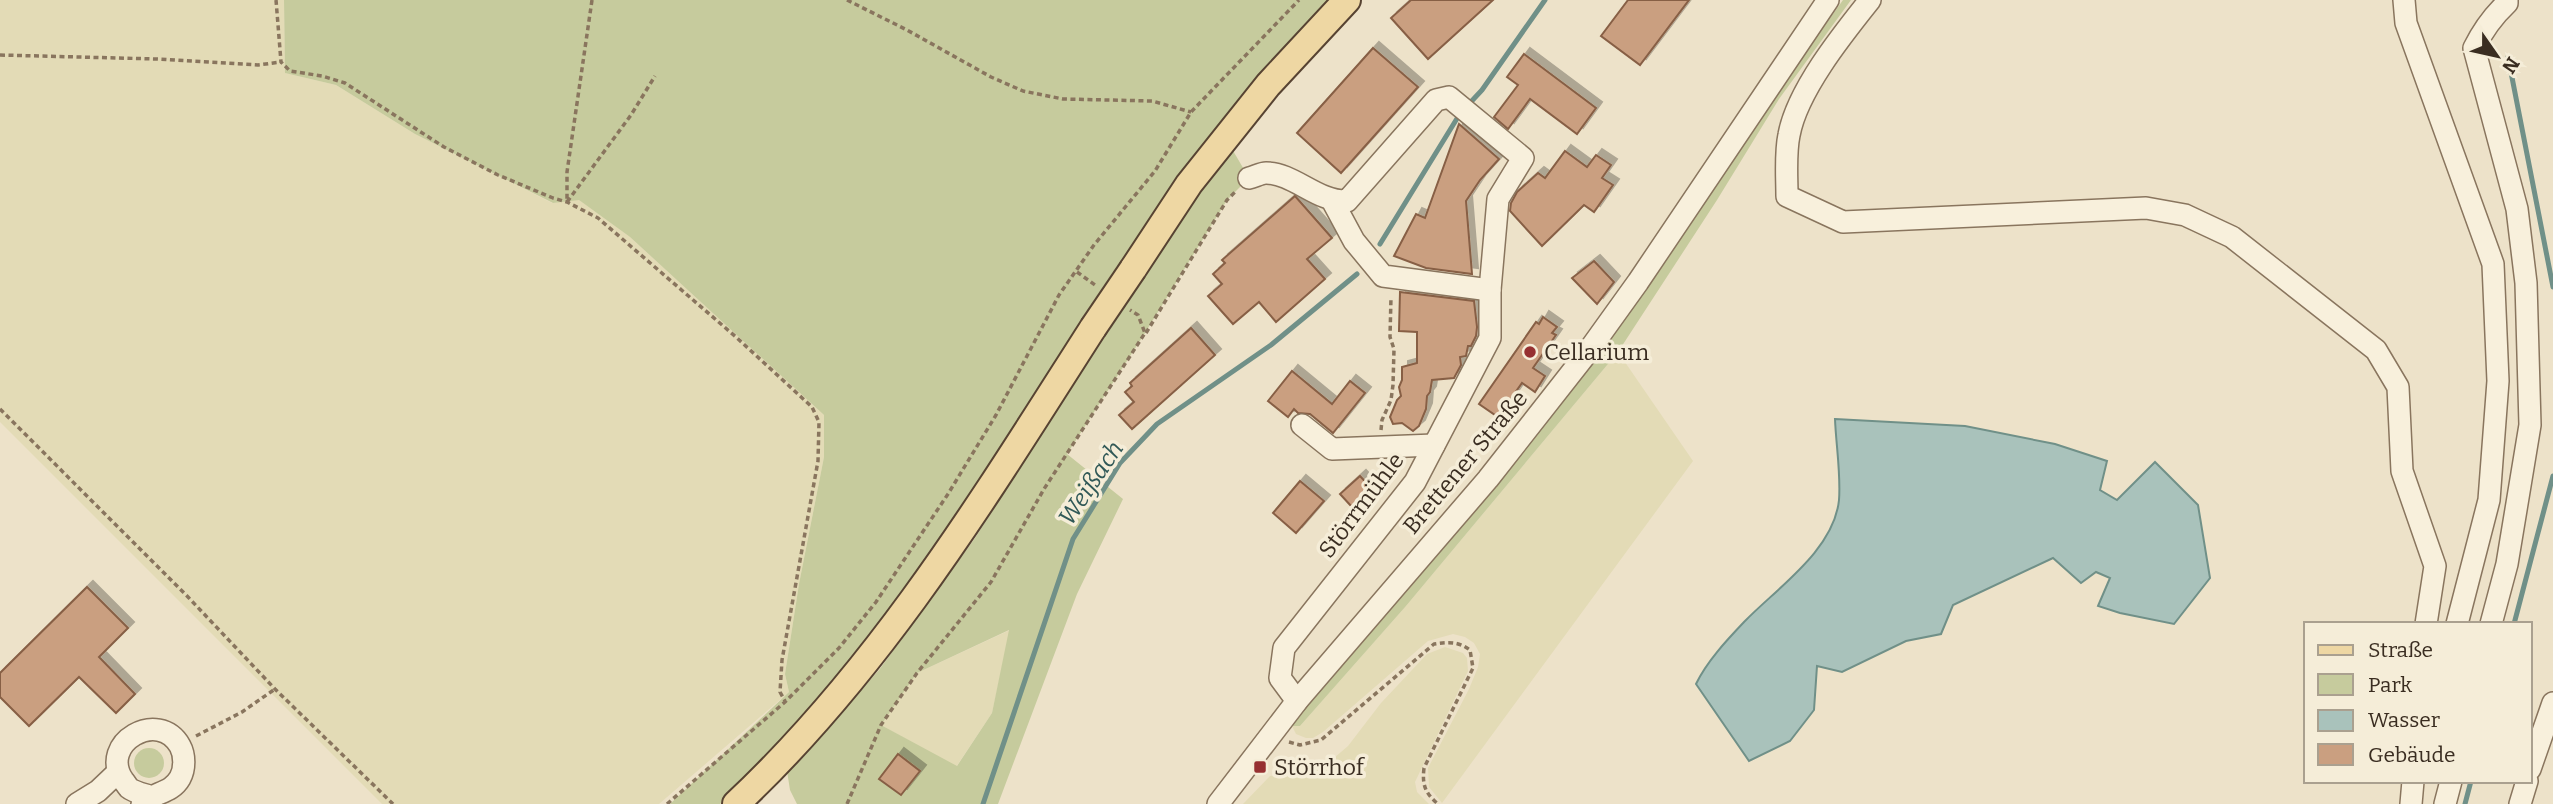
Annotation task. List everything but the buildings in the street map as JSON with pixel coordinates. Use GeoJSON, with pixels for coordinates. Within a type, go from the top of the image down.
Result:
{"type":"FeatureCollection","features":[{"type":"Feature","properties":{"kind":"main road"},"geometry":{"type":"LineString","coordinates":[[736,804],[774,768],[869,659],[964,528],[1189,184],[1252,105],[1347,0]]}},
{"type":"Feature","properties":{"kind":"street","name":"Brettener Straße"},"geometry":{"type":"LineString","coordinates":[[1218,804],[1297,701],[1488,479],[1587,353],[1828,0]]}},
{"type":"Feature","properties":{"kind":"street"},"geometry":{"type":"LineString","coordinates":[[1870,0],[1806,89],[1789,135],[1787,196],[1843,222],[2146,208],[2185,215],[2232,237],[2375,350],[2398,387],[2402,471],[2435,566],[2426,622]]}},
{"type":"Feature","properties":{"kind":"street"},"geometry":{"type":"LineString","coordinates":[[2404,0],[2406,23],[2493,264],[2498,381],[2489,500],[2458,622]]}},
{"type":"Feature","properties":{"kind":"street"},"geometry":{"type":"LineString","coordinates":[[2492,622],[2507,564],[2530,425],[2525,283],[2517,209],[2474,48],[2483,30],[2507,0]]}},
{"type":"Feature","properties":{"kind":"street","name":"Störrmühle"},"geometry":{"type":"LineString","coordinates":[[1297,701],[1280,678],[1284,648],[1415,482],[1490,338],[1490,290],[1498,199],[1523,158],[1448,97],[1436,100],[1347,201],[1333,202]]}},
{"type":"Feature","properties":{"kind":"street"},"geometry":{"type":"LineString","coordinates":[[1250,178],[1266,173],[1284,178],[1333,202],[1354,241],[1383,276],[1490,290]]}},
{"type":"Feature","properties":{"kind":"street"},"geometry":{"type":"LineString","coordinates":[[1302,425],[1332,449],[1434,445]]}},
{"type":"Feature","properties":{"kind":"street"},"geometry":{"type":"LineString","coordinates":[[2532,763],[2553,703]]}},
{"type":"Feature","properties":{"kind":"street"},"geometry":{"type":"LineString","coordinates":[[147,728],[167,732],[180,745],[184,758],[180,778],[165,792],[145,800],[128,788],[118,772],[118,753],[127,737],[147,728]]}},
{"type":"Feature","properties":{"kind":"street"},"geometry":{"type":"LineString","coordinates":[[77,804],[98,791],[118,772]]}},
{"type":"Feature","properties":{"kind":"street"},"geometry":{"type":"LineString","coordinates":[[2411,804],[2413,783]]}},
{"type":"Feature","properties":{"kind":"street"},"geometry":{"type":"LineString","coordinates":[[2445,804],[2450,783]]}},
{"type":"Feature","properties":{"kind":"street"},"geometry":{"type":"LineString","coordinates":[[2520,804],[2526,783]]}},
{"type":"Feature","properties":{"kind":"path"},"geometry":{"type":"LineString","coordinates":[[275,0],[281,62],[290,71],[345,83],[443,147],[498,175],[567,202],[598,218],[812,407],[819,422],[818,461],[782,660],[780,692],[785,702]]}},
{"type":"Feature","properties":{"kind":"path"},"geometry":{"type":"LineString","coordinates":[[567,202],[567,172],[592,0]]}},
{"type":"Feature","properties":{"kind":"path"},"geometry":{"type":"LineString","coordinates":[[847,0],[930,42],[991,77],[1023,91],[1063,99],[1152,100],[1191,112]]}},
{"type":"Feature","properties":{"kind":"path"},"geometry":{"type":"LineString","coordinates":[[667,804],[785,702],[839,648],[876,602],[948,494],[996,415],[1059,295],[1094,245],[1155,171],[1191,112],[1299,0]]}},
{"type":"Feature","properties":{"kind":"path"},"geometry":{"type":"LineString","coordinates":[[0,55],[258,65],[281,62]]}},
{"type":"Feature","properties":{"kind":"path"},"geometry":{"type":"LineString","coordinates":[[567,202],[631,115],[655,76]]}},
{"type":"Feature","properties":{"kind":"path"},"geometry":{"type":"LineString","coordinates":[[847,804],[881,724],[917,673],[991,582],[1044,489],[1227,200],[1250,178]]}},
{"type":"Feature","properties":{"kind":"path"},"geometry":{"type":"LineString","coordinates":[[1077,272],[1097,286]]}},
{"type":"Feature","properties":{"kind":"path"},"geometry":{"type":"LineString","coordinates":[[1382,446],[1382,420],[1391,400],[1394,375],[1394,349],[1390,337],[1392,277]]}},
{"type":"Feature","properties":{"kind":"path"},"geometry":{"type":"LineString","coordinates":[[1128,308],[1138,315],[1145,333]]}},
{"type":"Feature","properties":{"kind":"path"},"geometry":{"type":"LineString","coordinates":[[0,409],[188,597],[275,689],[393,804]]}},
{"type":"Feature","properties":{"kind":"path"},"geometry":{"type":"LineString","coordinates":[[1273,731],[1291,743],[1300,745],[1321,740],[1434,644],[1451,642],[1464,646],[1470,650],[1473,668],[1424,768],[1422,782],[1425,791],[1438,804]]}},
{"type":"Feature","properties":{"kind":"path"},"geometry":{"type":"LineString","coordinates":[[180,745],[242,712],[275,689]]}},
{"type":"Feature","properties":{"kind":"shaded area"},"geometry":{"type":"Polygon","coordinates":[[[0,0],[284,0],[285,73],[336,85],[415,134],[552,203],[578,199],[630,237],[824,415],[824,457],[799,584],[785,674],[789,692],[659,804],[382,804],[0,422],[0,0]]]}},
{"type":"Feature","properties":{"kind":"shaded area"},"geometry":{"type":"Polygon","coordinates":[[[1618,352],[1693,461],[1442,803],[1429,787],[1428,768],[1478,667],[1480,654],[1474,643],[1465,637],[1453,634],[1428,641],[1323,732],[1313,738],[1296,734],[1292,726],[1300,726],[1406,606],[1618,352]]]}},
{"type":"Feature","properties":{"kind":"shaded area"},"geometry":{"type":"Polygon","coordinates":[[[1010,630],[992,713],[956,767],[881,725],[917,673],[1010,630]]]}},
{"type":"Feature","properties":{"kind":"shaded area"},"geometry":{"type":"Polygon","coordinates":[[[1445,647],[1463,653],[1467,658],[1468,671],[1415,782],[1417,792],[1429,804],[1243,804],[1270,776],[1296,773],[1327,764],[1348,746],[1381,703],[1427,654],[1445,647]]]}},
{"type":"Feature","properties":{"kind":"green space"},"geometry":{"type":"Polygon","coordinates":[[[284,0],[1347,0],[1232,149],[1249,178],[1227,200],[1067,454],[1123,499],[1077,594],[998,804],[797,804],[790,790],[787,771],[879,670],[975,538],[1041,435],[1019,425],[860,651],[769,756],[720,804],[670,804],[789,692],[785,674],[799,584],[824,457],[824,415],[630,237],[579,200],[553,203],[415,134],[336,85],[285,73],[284,0]],[[1009,630],[917,673],[881,725],[957,766],[992,713],[1009,630]]]}},
{"type":"Feature","properties":{"kind":"green space"},"geometry":{"type":"Polygon","coordinates":[[[1843,0],[1851,0],[1779,99],[1618,352],[1406,606],[1300,726],[1292,726],[1574,387],[1656,276],[1763,112],[1843,0]]]}},
{"type":"Feature","properties":{"kind":"green space"},"geometry":{"type":"Polygon","coordinates":[[[149,748],[160,752],[164,763],[160,774],[149,778],[138,774],[134,763],[138,752],[149,748]]]}},
{"type":"Feature","properties":{"kind":"water"},"geometry":{"type":"Polygon","coordinates":[[[1835,419],[1965,426],[2055,444],[2107,461],[2100,490],[2117,500],[2155,462],[2198,505],[2210,578],[2174,624],[2098,606],[2110,578],[2096,572],[2081,583],[2053,558],[1953,605],[1941,634],[1906,641],[1842,672],[1817,666],[1814,710],[1790,741],[1749,761],[1696,684],[1724,643],[1802,567],[1827,535],[1839,500],[1835,419]]]}},
{"type":"Feature","properties":{"kind":"waterway","name":"Weißach"},"geometry":{"type":"LineString","coordinates":[[1468,105],[1482,90],[1545,0]]}},
{"type":"Feature","properties":{"kind":"waterway"},"geometry":{"type":"LineString","coordinates":[[2508,57],[2553,287]]}},
{"type":"Feature","properties":{"kind":"waterway","name":"Weißach"},"geometry":{"type":"LineString","coordinates":[[1380,244],[1461,112]]}},
{"type":"Feature","properties":{"kind":"waterway","name":"Weißach"},"geometry":{"type":"LineString","coordinates":[[983,804],[1073,539],[1120,463],[1157,424],[1271,345],[1357,274]]}},
{"type":"Feature","properties":{"kind":"waterway"},"geometry":{"type":"LineString","coordinates":[[2515,622],[2553,476]]}},
{"type":"Feature","properties":{"kind":"waterway"},"geometry":{"type":"LineString","coordinates":[[2465,804],[2470,783]]}},
{"type":"Feature","properties":{"kind":"place","name":"Cellarium"},"geometry":{"type":"Point","coordinates":[1530,352]}},
{"type":"Feature","properties":{"kind":"place","name":"Störrhof"},"geometry":{"type":"Point","coordinates":[1260,767]}}]}
